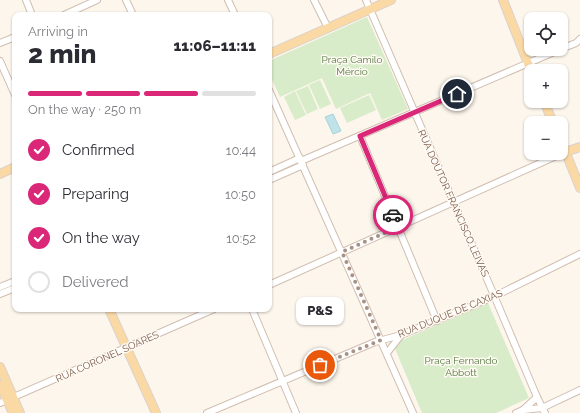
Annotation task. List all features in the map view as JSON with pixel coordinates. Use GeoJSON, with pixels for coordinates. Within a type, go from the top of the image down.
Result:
{"type":"FeatureCollection","features":[{"type":"Feature","properties":{"kind":"main road"},"geometry":{"type":"LineString","coordinates":[[272,53],[391,0]]}},
{"type":"Feature","properties":{"kind":"main road"},"geometry":{"type":"LineString","coordinates":[[503,0],[528,63]]}},
{"type":"Feature","properties":{"kind":"main road"},"geometry":{"type":"LineString","coordinates":[[568,151],[580,147]]}},
{"type":"Feature","properties":{"kind":"main road"},"geometry":{"type":"LineString","coordinates":[[568,159],[580,188]]}},
{"type":"Feature","properties":{"kind":"main road"},"geometry":{"type":"LineString","coordinates":[[0,174],[12,168]]}},
{"type":"Feature","properties":{"kind":"main road"},"geometry":{"type":"LineString","coordinates":[[111,312],[156,413]]}},
{"type":"Feature","properties":{"kind":"main road"},"geometry":{"type":"LineString","coordinates":[[0,367],[7,400],[20,413]]}},
{"type":"Feature","properties":{"kind":"main road"},"geometry":{"type":"LineString","coordinates":[[0,385],[13,413]]}},
{"type":"Feature","properties":{"kind":"street"},"geometry":{"type":"LineString","coordinates":[[26,0],[31,12]]}},
{"type":"Feature","properties":{"kind":"street"},"geometry":{"type":"LineString","coordinates":[[71,12],[98,0]]}},
{"type":"Feature","properties":{"kind":"street"},"geometry":{"type":"LineString","coordinates":[[126,0],[131,12]]}},
{"type":"Feature","properties":{"kind":"street"},"geometry":{"type":"LineString","coordinates":[[228,0],[234,12]]}},
{"type":"Feature","properties":{"kind":"street"},"geometry":{"type":"LineString","coordinates":[[314,0],[328,28]]}},
{"type":"Feature","properties":{"kind":"street","name":"RUA DOUTOR FRANCISCO LEIVAS"},"geometry":{"type":"LineString","coordinates":[[366,0],[543,410]]}},
{"type":"Feature","properties":{"kind":"street"},"geometry":{"type":"LineString","coordinates":[[0,43],[12,38]]}},
{"type":"Feature","properties":{"kind":"street"},"geometry":{"type":"LineString","coordinates":[[568,47],[579,43]]}},
{"type":"Feature","properties":{"kind":"street"},"geometry":{"type":"LineString","coordinates":[[272,178],[302,162],[544,56]]}},
{"type":"Feature","properties":{"kind":"street"},"geometry":{"type":"LineString","coordinates":[[0,61],[12,88]]}},
{"type":"Feature","properties":{"kind":"street"},"geometry":{"type":"LineString","coordinates":[[272,97],[413,413]]}},
{"type":"Feature","properties":{"kind":"street"},"geometry":{"type":"LineString","coordinates":[[360,136],[436,321]]}},
{"type":"Feature","properties":{"kind":"street"},"geometry":{"type":"LineString","coordinates":[[272,283],[547,160]]}},
{"type":"Feature","properties":{"kind":"street"},"geometry":{"type":"LineString","coordinates":[[272,171],[302,162]]}},
{"type":"Feature","properties":{"kind":"street","name":"RUA DUQUE DE CAXIAS"},"geometry":{"type":"LineString","coordinates":[[207,413],[381,340],[401,335],[493,297],[580,254]]}},
{"type":"Feature","properties":{"kind":"street"},"geometry":{"type":"LineString","coordinates":[[0,287],[12,282]]}},
{"type":"Feature","properties":{"kind":"street"},"geometry":{"type":"LineString","coordinates":[[0,294],[12,289]]}},
{"type":"Feature","properties":{"kind":"street","name":"RUA CORONEL SOARES"},"geometry":{"type":"LineString","coordinates":[[7,400],[207,312]]}},
{"type":"Feature","properties":{"kind":"street"},"geometry":{"type":"LineString","coordinates":[[253,312],[296,413]]}},
{"type":"Feature","properties":{"kind":"street"},"geometry":{"type":"LineString","coordinates":[[387,353],[401,335]]}},
{"type":"Feature","properties":{"kind":"street"},"geometry":{"type":"LineString","coordinates":[[523,410],[543,410],[580,390]]}},
{"type":"Feature","properties":{"kind":"street"},"geometry":{"type":"LineString","coordinates":[[516,413],[523,410],[537,397]]}},
{"type":"Feature","properties":{"kind":"green space","name":"Praça Camilo Mércio"},"geometry":{"type":"Polygon","coordinates":[[[367,17],[408,109],[382,120],[370,93],[336,109],[322,78],[280,97],[272,80],[272,60],[367,17]]]}},
{"type":"Feature","properties":{"kind":"green space"},"geometry":{"type":"Polygon","coordinates":[[[320,80],[331,104],[320,109],[309,85],[320,80]]]}},
{"type":"Feature","properties":{"kind":"green space"},"geometry":{"type":"Polygon","coordinates":[[[308,86],[318,109],[307,114],[296,91],[308,86]]]}},
{"type":"Feature","properties":{"kind":"green space"},"geometry":{"type":"Polygon","coordinates":[[[295,91],[306,115],[295,120],[284,97],[295,91]]]}},
{"type":"Feature","properties":{"kind":"green space"},"geometry":{"type":"Polygon","coordinates":[[[369,95],[376,110],[347,123],[340,108],[369,95]]]}},
{"type":"Feature","properties":{"kind":"green space","name":"Praça Fernando Abbott"},"geometry":{"type":"Polygon","coordinates":[[[488,303],[529,398],[496,413],[422,413],[393,344],[488,303]]]}},
{"type":"Feature","properties":{"kind":"water"},"geometry":{"type":"Polygon","coordinates":[[[333,114],[341,131],[333,134],[325,117],[333,114]]]}},
{"type":"Feature","properties":{"kind":"way so far"},"geometry":{"type":"LineString","coordinates":[[320,365],[381,340],[342,252],[398,227],[393,215]]}},
{"type":"Feature","properties":{"kind":"place","name":"P&S"},"geometry":{"type":"Point","coordinates":[320,365]}},
{"type":"Feature","properties":{"kind":"route"},"geometry":{"type":"LineString","coordinates":[[393,215],[360,136],[457,94]]}}]}
